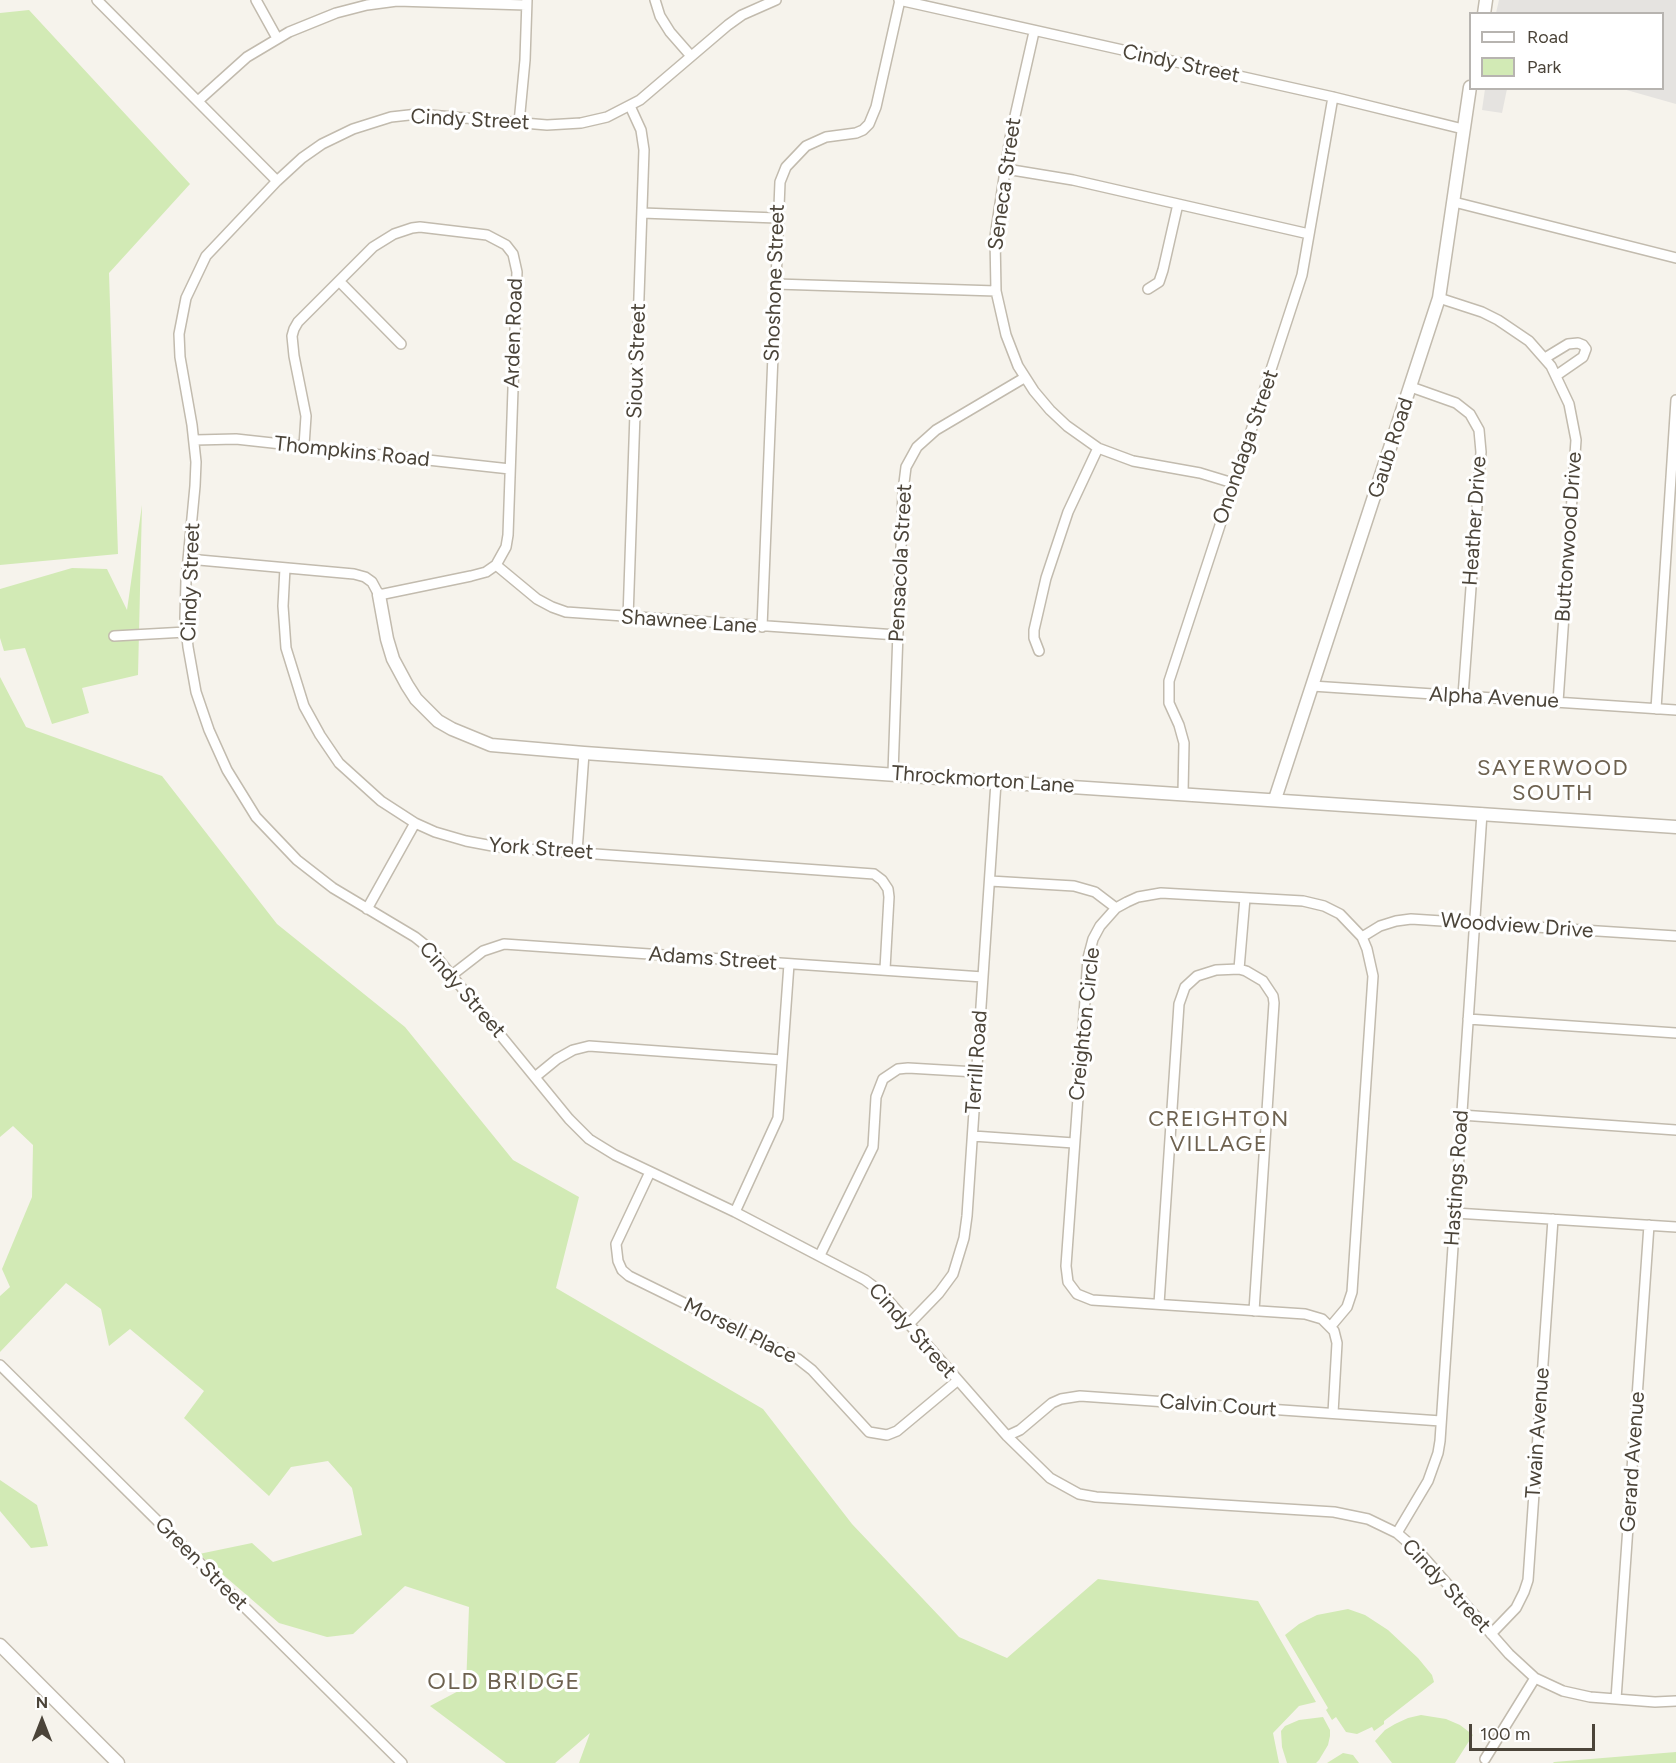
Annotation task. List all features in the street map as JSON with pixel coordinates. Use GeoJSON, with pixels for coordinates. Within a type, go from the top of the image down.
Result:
{"type":"FeatureCollection","features":[{"type":"Feature","properties":{"kind":"street"},"geometry":{"type":"LineString","coordinates":[[97,0],[277,181]]}},
{"type":"Feature","properties":{"kind":"street"},"geometry":{"type":"LineString","coordinates":[[256,0],[277,38]]}},
{"type":"Feature","properties":{"kind":"street"},"geometry":{"type":"LineString","coordinates":[[198,101],[237,64],[277,38],[325,16],[366,3],[425,0],[526,2],[519,123]]}},
{"type":"Feature","properties":{"kind":"street"},"geometry":{"type":"LineString","coordinates":[[655,0],[660,16],[670,32],[691,56]]}},
{"type":"Feature","properties":{"kind":"street","name":"Cindy Street"},"geometry":{"type":"LineString","coordinates":[[776,0],[742,15],[656,88],[630,106],[607,117],[581,123],[547,125],[433,115],[404,116],[379,120],[353,129],[322,144],[302,158],[213,247],[200,267],[186,298],[179,344],[195,440],[195,486],[188,559],[186,633],[192,676],[201,707],[217,750],[239,792],[266,828],[297,860],[333,888],[416,937],[430,949],[569,1119],[589,1139],[615,1155],[735,1212],[866,1280],[880,1291],[909,1323],[1007,1436],[1050,1478],[1079,1494],[1096,1497],[1345,1513],[1368,1519],[1397,1533],[1420,1553],[1509,1654],[1535,1678],[1576,1694],[1655,1702],[1676,1701]]}},
{"type":"Feature","properties":{"kind":"street","name":"Cindy Street"},"geometry":{"type":"LineString","coordinates":[[899,0],[1333,97],[1463,129]]}},
{"type":"Feature","properties":{"kind":"street","name":"Shoshone Street"},"geometry":{"type":"LineString","coordinates":[[762,627],[780,182],[786,167],[806,146],[819,139],[863,130],[872,119],[899,0]]}},
{"type":"Feature","properties":{"kind":"street","name":"Seneca Street"},"geometry":{"type":"LineString","coordinates":[[1034,32],[1017,103],[995,237],[996,291],[1006,335],[1024,378],[1050,410],[1067,426],[1098,448],[1133,461],[1200,473],[1233,483]]}},
{"type":"Feature","properties":{"kind":"street","name":"Gaub Road"},"geometry":{"type":"LineString","coordinates":[[1275,799],[1439,298],[1470,90]]}},
{"type":"Feature","properties":{"kind":"street","name":"Onondaga Street"},"geometry":{"type":"LineString","coordinates":[[1183,793],[1184,743],[1169,703],[1168,681],[1302,275],[1333,97]]}},
{"type":"Feature","properties":{"kind":"street","name":"Sioux Street"},"geometry":{"type":"LineString","coordinates":[[628,618],[644,143],[630,106]]}},
{"type":"Feature","properties":{"kind":"street"},"geometry":{"type":"LineString","coordinates":[[1006,169],[1073,180],[1309,234]]}},
{"type":"Feature","properties":{"kind":"street"},"geometry":{"type":"LineString","coordinates":[[1454,202],[1676,258]]}},
{"type":"Feature","properties":{"kind":"street"},"geometry":{"type":"LineString","coordinates":[[1148,289],[1159,282],[1178,204]]}},
{"type":"Feature","properties":{"kind":"street"},"geometry":{"type":"LineString","coordinates":[[642,213],[777,218]]}},
{"type":"Feature","properties":{"kind":"street","name":"Arden Road"},"geometry":{"type":"LineString","coordinates":[[303,446],[306,416],[292,336],[298,322],[339,281],[379,242],[412,228],[487,234],[506,245],[513,254],[517,272],[506,547],[496,565]]}},
{"type":"Feature","properties":{"kind":"street"},"geometry":{"type":"LineString","coordinates":[[339,281],[401,344]]}},
{"type":"Feature","properties":{"kind":"street"},"geometry":{"type":"LineString","coordinates":[[776,284],[996,291]]}},
{"type":"Feature","properties":{"kind":"street","name":"Buttonwood Drive"},"geometry":{"type":"LineString","coordinates":[[1439,298],[1482,312],[1529,341],[1557,375],[1569,404],[1576,440],[1558,702]]}},
{"type":"Feature","properties":{"kind":"street"},"geometry":{"type":"LineString","coordinates":[[1545,358],[1568,344],[1578,343],[1586,349],[1583,357],[1557,375]]}},
{"type":"Feature","properties":{"kind":"street","name":"Pensacola Street"},"geometry":{"type":"LineString","coordinates":[[893,773],[904,480],[911,457],[917,447],[936,430],[1024,378]]}},
{"type":"Feature","properties":{"kind":"street","name":"Heather Drive"},"geometry":{"type":"LineString","coordinates":[[1411,387],[1456,403],[1470,414],[1479,430],[1481,452],[1463,696]]}},
{"type":"Feature","properties":{"kind":"street"},"geometry":{"type":"LineString","coordinates":[[1656,709],[1676,400]]}},
{"type":"Feature","properties":{"kind":"street","name":"Thompkins Road"},"geometry":{"type":"LineString","coordinates":[[195,440],[236,439],[510,469]]}},
{"type":"Feature","properties":{"kind":"street"},"geometry":{"type":"LineString","coordinates":[[1039,651],[1034,638],[1034,630],[1046,578],[1068,512],[1098,448]]}},
{"type":"Feature","properties":{"kind":"street"},"geometry":{"type":"LineString","coordinates":[[188,559],[354,574],[372,582],[379,595],[486,572],[496,565]]}},
{"type":"Feature","properties":{"kind":"street","name":"Shawnee Lane"},"geometry":{"type":"LineString","coordinates":[[496,565],[537,599],[552,608],[566,612],[897,635]]}},
{"type":"Feature","properties":{"kind":"street","name":"York Street"},"geometry":{"type":"LineString","coordinates":[[285,568],[283,606],[286,648],[304,706],[339,763],[374,796],[415,823],[442,834],[482,845],[874,874],[888,889],[889,897],[885,969]]}},
{"type":"Feature","properties":{"kind":"street","name":"Throckmorton Lane"},"geometry":{"type":"LineString","coordinates":[[379,595],[387,639],[399,672],[416,699],[438,721],[464,735],[491,745],[996,782],[1676,827]]}},
{"type":"Feature","properties":{"kind":"street"},"geometry":{"type":"LineString","coordinates":[[114,636],[186,633]]}},
{"type":"Feature","properties":{"kind":"street","name":"Alpha Avenue"},"geometry":{"type":"LineString","coordinates":[[1312,686],[1676,710]]}},
{"type":"Feature","properties":{"kind":"street"},"geometry":{"type":"LineString","coordinates":[[577,852],[584,753]]}},
{"type":"Feature","properties":{"kind":"street","name":"Terrill Road"},"geometry":{"type":"LineString","coordinates":[[909,1323],[939,1293],[953,1274],[960,1255],[968,1216],[996,782]]}},
{"type":"Feature","properties":{"kind":"street","name":"Hastings Road"},"geometry":{"type":"LineString","coordinates":[[1397,1533],[1423,1492],[1438,1454],[1482,813]]}},
{"type":"Feature","properties":{"kind":"street"},"geometry":{"type":"LineString","coordinates":[[367,909],[415,823]]}},
{"type":"Feature","properties":{"kind":"street"},"geometry":{"type":"LineString","coordinates":[[990,881],[1074,886],[1095,892],[1116,908]]}},
{"type":"Feature","properties":{"kind":"street","name":"Creighton Circle"},"geometry":{"type":"LineString","coordinates":[[1161,892],[1245,898],[1303,901],[1332,909],[1348,920],[1362,937],[1373,976],[1352,1292],[1347,1307],[1330,1326],[1311,1315],[1086,1299],[1077,1294],[1068,1282],[1066,1272],[1088,958],[1096,933],[1116,908],[1138,897],[1161,892]]}},
{"type":"Feature","properties":{"kind":"street"},"geometry":{"type":"LineString","coordinates":[[1239,969],[1245,898]]}},
{"type":"Feature","properties":{"kind":"street","name":"Woodview Drive"},"geometry":{"type":"LineString","coordinates":[[1362,937],[1380,926],[1395,921],[1418,920],[1676,936]]}},
{"type":"Feature","properties":{"kind":"street","name":"Adams Street"},"geometry":{"type":"LineString","coordinates":[[452,975],[483,951],[504,945],[982,977]]}},
{"type":"Feature","properties":{"kind":"street"},"geometry":{"type":"LineString","coordinates":[[735,1212],[778,1118],[789,964]]}},
{"type":"Feature","properties":{"kind":"street"},"geometry":{"type":"LineString","coordinates":[[1159,1304],[1179,1004],[1185,987],[1197,976],[1216,970],[1239,969],[1263,981],[1273,996],[1274,1003],[1254,1311]]}},
{"type":"Feature","properties":{"kind":"street"},"geometry":{"type":"LineString","coordinates":[[1468,1019],[1676,1033]]}},
{"type":"Feature","properties":{"kind":"street"},"geometry":{"type":"LineString","coordinates":[[535,1077],[557,1059],[573,1050],[589,1046],[782,1060]]}},
{"type":"Feature","properties":{"kind":"street"},"geometry":{"type":"LineString","coordinates":[[820,1255],[873,1147],[876,1097],[883,1079],[898,1069],[908,1068],[976,1072]]}},
{"type":"Feature","properties":{"kind":"street"},"geometry":{"type":"LineString","coordinates":[[1461,1115],[1676,1130]]}},
{"type":"Feature","properties":{"kind":"street"},"geometry":{"type":"LineString","coordinates":[[973,1136],[1074,1143]]}},
{"type":"Feature","properties":{"kind":"street","name":"Morsell Place"},"geometry":{"type":"LineString","coordinates":[[650,1172],[616,1244],[618,1261],[622,1270],[629,1276],[798,1359],[812,1370],[869,1432],[887,1435],[897,1431],[957,1381]]}},
{"type":"Feature","properties":{"kind":"street"},"geometry":{"type":"LineString","coordinates":[[1455,1213],[1676,1227]]}},
{"type":"Feature","properties":{"kind":"street","name":"Twain Avenue"},"geometry":{"type":"LineString","coordinates":[[1491,1634],[1516,1608],[1528,1580],[1553,1219]]}},
{"type":"Feature","properties":{"kind":"street","name":"Gerard Avenue"},"geometry":{"type":"LineString","coordinates":[[1616,1699],[1649,1225]]}},
{"type":"Feature","properties":{"kind":"street"},"geometry":{"type":"LineString","coordinates":[[1330,1326],[1337,1343],[1333,1413]]}},
{"type":"Feature","properties":{"kind":"street","name":"Green Street"},"geometry":{"type":"LineString","coordinates":[[0,1365],[402,1763]]}},
{"type":"Feature","properties":{"kind":"street","name":"Calvin Court"},"geometry":{"type":"LineString","coordinates":[[1007,1436],[1020,1430],[1052,1403],[1071,1397],[1441,1421]]}},
{"type":"Feature","properties":{"kind":"street"},"geometry":{"type":"LineString","coordinates":[[0,1645],[118,1763]]}},
{"type":"Feature","properties":{"kind":"street"},"geometry":{"type":"LineString","coordinates":[[1485,1759],[1535,1678]]}},
{"type":"Feature","properties":{"kind":"green space"},"geometry":{"type":"Polygon","coordinates":[[[29,10],[190,184],[109,273],[118,554],[0,565],[0,13],[29,10]]]}},
{"type":"Feature","properties":{"kind":"green space"},"geometry":{"type":"Polygon","coordinates":[[[142,505],[138,675],[82,688],[89,713],[52,724],[25,648],[4,651],[0,638],[0,589],[72,568],[107,569],[127,610],[142,505]]]}},
{"type":"Feature","properties":{"kind":"green space"},"geometry":{"type":"Polygon","coordinates":[[[0,677],[26,727],[162,776],[277,924],[405,1027],[513,1160],[579,1197],[556,1288],[763,1409],[852,1524],[959,1637],[1007,1658],[1098,1579],[1258,1601],[1316,1702],[1299,1706],[1273,1733],[1279,1763],[579,1763],[590,1733],[555,1763],[506,1763],[430,1706],[466,1687],[469,1607],[405,1586],[353,1634],[327,1637],[279,1623],[199,1554],[252,1543],[273,1562],[362,1535],[352,1488],[328,1461],[291,1467],[269,1496],[184,1418],[204,1391],[130,1329],[109,1346],[101,1309],[66,1283],[0,1352],[0,1296],[10,1287],[2,1269],[32,1197],[33,1145],[13,1126],[0,1137],[0,677]]]}},
{"type":"Feature","properties":{"kind":"green space"},"geometry":{"type":"Polygon","coordinates":[[[0,1480],[37,1505],[48,1546],[31,1548],[0,1511],[0,1480]]]}},
{"type":"Feature","properties":{"kind":"green space"},"geometry":{"type":"Polygon","coordinates":[[[1348,1609],[1365,1615],[1388,1630],[1418,1658],[1432,1675],[1434,1682],[1374,1731],[1372,1727],[1357,1734],[1346,1732],[1336,1717],[1332,1720],[1326,1710],[1328,1708],[1285,1635],[1299,1624],[1317,1615],[1348,1609]]]}},
{"type":"Feature","properties":{"kind":"green space"},"geometry":{"type":"Polygon","coordinates":[[[1421,1715],[1446,1719],[1460,1725],[1473,1735],[1455,1763],[1392,1763],[1375,1741],[1385,1730],[1395,1724],[1421,1715]]]}},
{"type":"Feature","properties":{"kind":"green space"},"geometry":{"type":"Polygon","coordinates":[[[1323,1717],[1330,1730],[1330,1736],[1328,1745],[1319,1760],[1316,1763],[1287,1763],[1282,1747],[1281,1731],[1285,1726],[1299,1720],[1323,1717]]]}},
{"type":"Feature","properties":{"kind":"green space"},"geometry":{"type":"Polygon","coordinates":[[[1676,1752],[1676,1763],[1553,1763],[1554,1762],[1676,1752]]]}},
{"type":"Feature","properties":{"kind":"green space"},"geometry":{"type":"Polygon","coordinates":[[[1343,1753],[1353,1755],[1359,1763],[1327,1763],[1343,1753]]]}},
{"type":"Feature","properties":{"kind":"shaded area"},"geometry":{"type":"Polygon","coordinates":[[[1499,0],[1676,0],[1676,104],[1627,90],[1664,90],[1664,12],[1496,12],[1499,0]]]}},
{"type":"Feature","properties":{"kind":"shaded area"},"geometry":{"type":"Polygon","coordinates":[[[1485,90],[1507,90],[1502,113],[1482,110],[1485,90]]]}},
{"type":"Feature","properties":{"kind":"district","name":"SAYERWOOD SOUTH"},"geometry":{"type":"Point","coordinates":[1553,782]}},
{"type":"Feature","properties":{"kind":"district","name":"CREIGHTON VILLAGE"},"geometry":{"type":"Point","coordinates":[1219,1132]}},
{"type":"Feature","properties":{"kind":"district","name":"OLD BRIDGE"},"geometry":{"type":"Point","coordinates":[504,1682]}}]}
